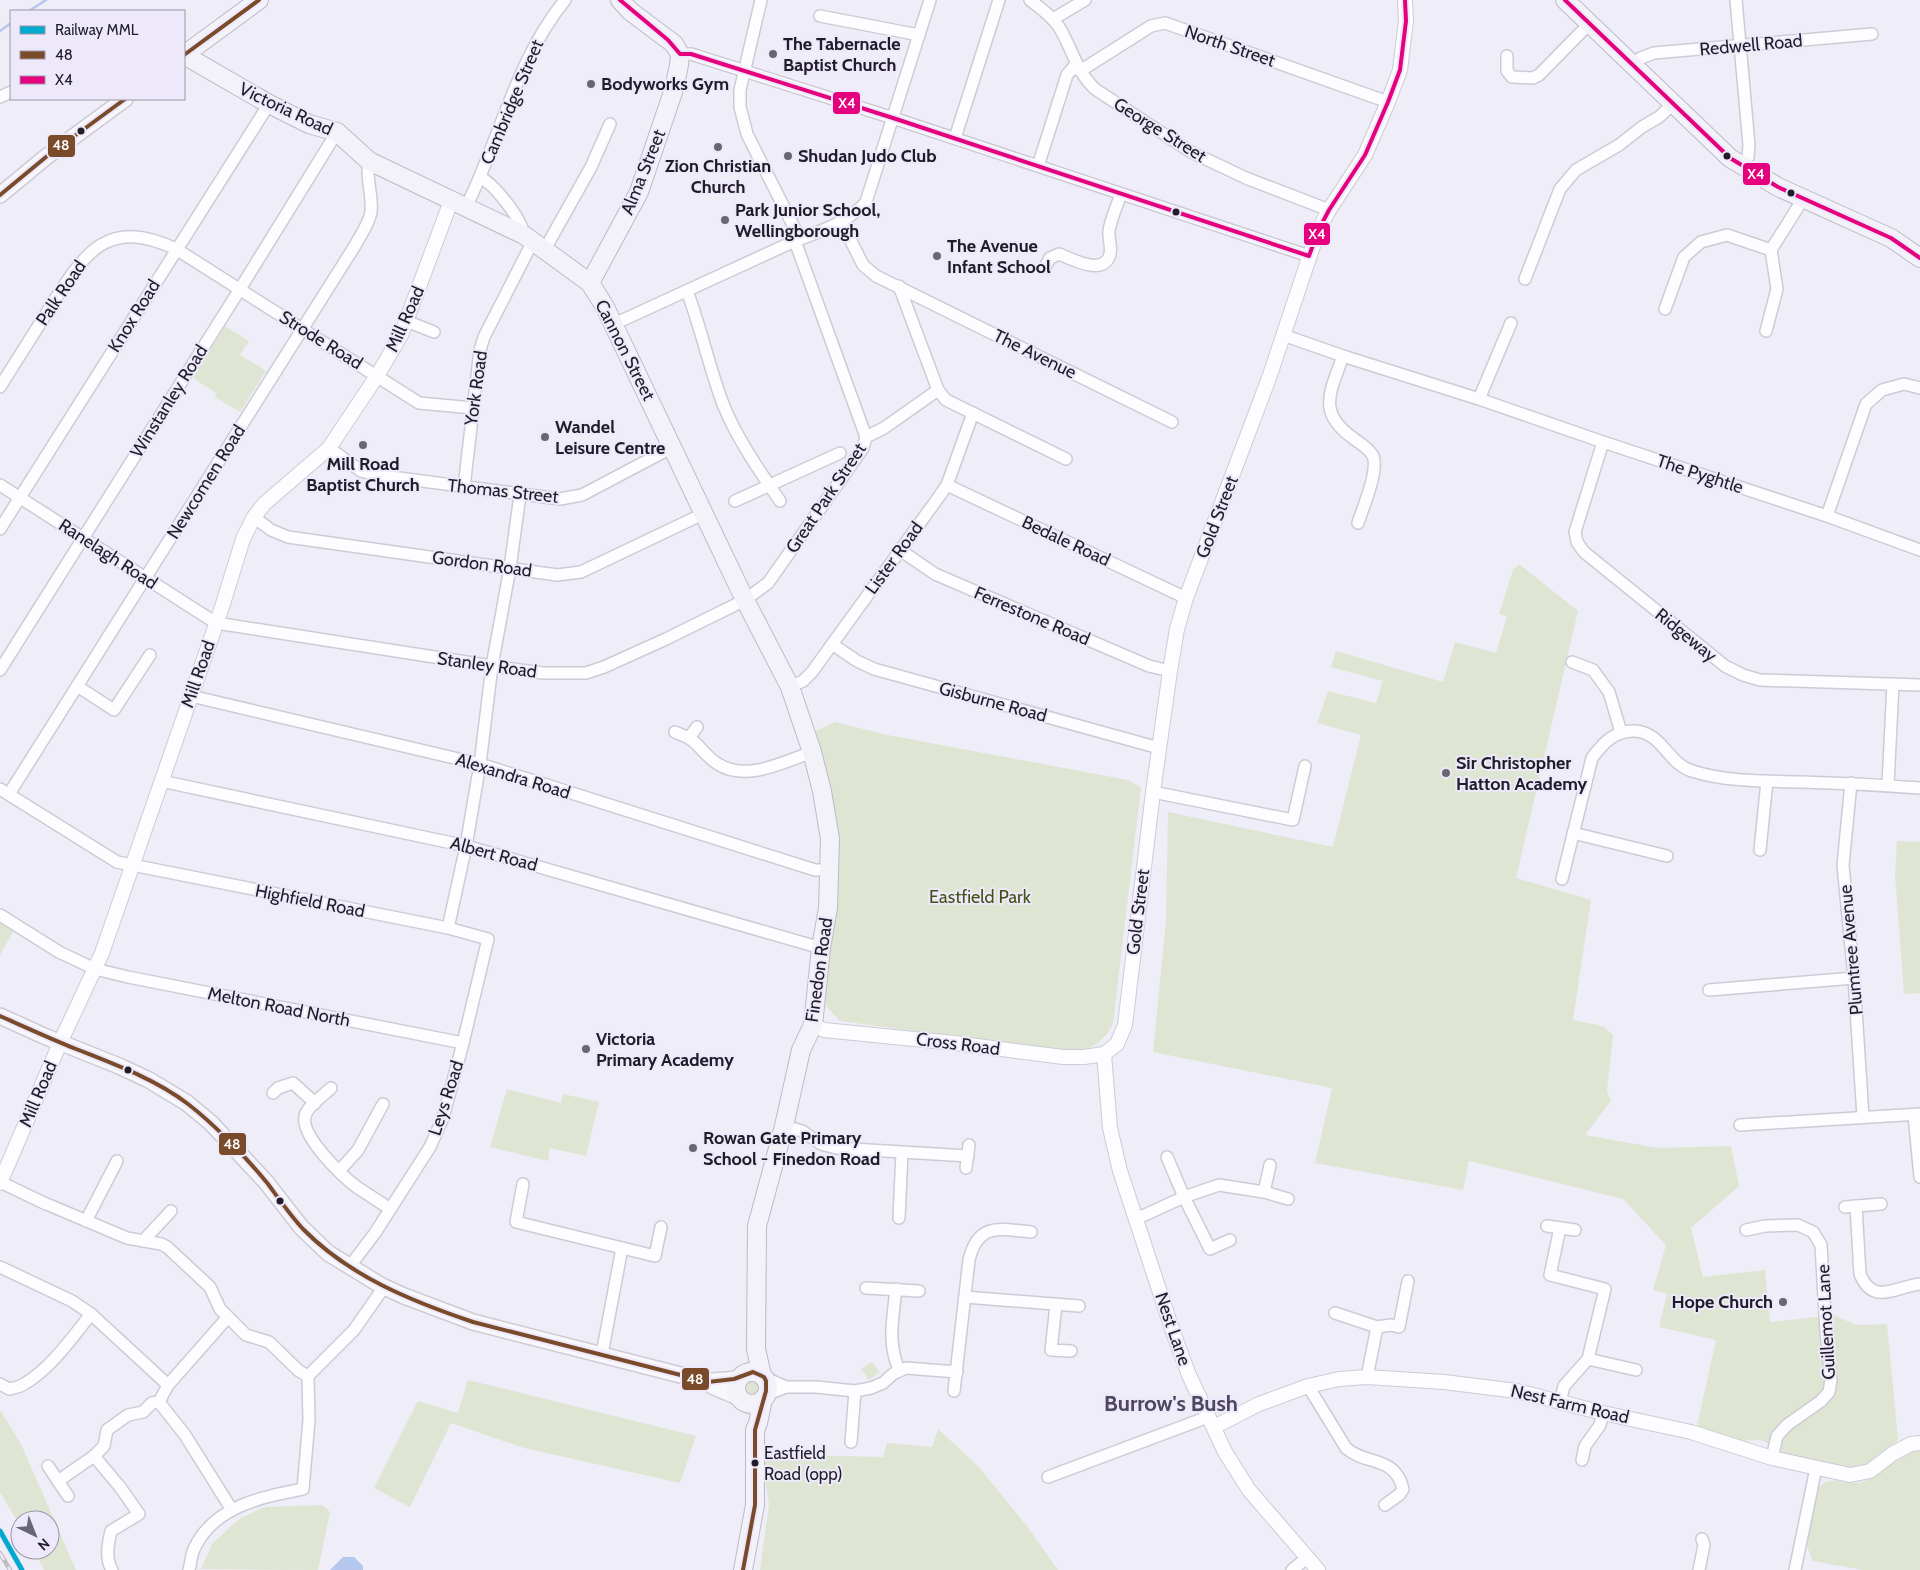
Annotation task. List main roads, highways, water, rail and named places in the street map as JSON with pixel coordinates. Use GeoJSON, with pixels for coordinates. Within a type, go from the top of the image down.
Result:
{"type":"FeatureCollection","features":[{"type":"Feature","properties":{"kind":"main road"},"geometry":{"type":"LineString","coordinates":[[185,54],[259,0]]}},
{"type":"Feature","properties":{"kind":"main road","name":"Alma Street"},"geometry":{"type":"LineString","coordinates":[[590,283],[639,192],[674,89],[680,54],[674,44],[630,11],[620,0]]}},
{"type":"Feature","properties":{"kind":"main road"},"geometry":{"type":"LineString","coordinates":[[1566,0],[1705,135],[1743,167],[1802,199],[1891,238],[1920,258]]}},
{"type":"Feature","properties":{"kind":"main road","name":"Victoria Road"},"geometry":{"type":"LineString","coordinates":[[185,56],[269,104],[309,124],[337,132],[370,161],[459,204]]}},
{"type":"Feature","properties":{"kind":"main road"},"geometry":{"type":"LineString","coordinates":[[0,194],[46,157],[124,100]]}},
{"type":"Feature","properties":{"kind":"main road","name":"Cannon Street"},"geometry":{"type":"LineString","coordinates":[[459,204],[534,241],[590,283],[603,303],[745,600]]}},
{"type":"Feature","properties":{"kind":"main road","name":"Finedon Road"},"geometry":{"type":"LineString","coordinates":[[745,600],[790,687],[812,752],[822,791],[830,839],[828,908],[821,948],[813,1025],[801,1050],[784,1126],[757,1226],[756,1349],[763,1377]]}},
{"type":"Feature","properties":{"kind":"main road"},"geometry":{"type":"LineString","coordinates":[[0,1016],[60,1043],[119,1066],[149,1080],[187,1103],[211,1123],[260,1175],[301,1227],[328,1252],[384,1287],[427,1306],[473,1322],[708,1382],[712,1386],[746,1402],[755,1403],[765,1397]]}},
{"type":"Feature","properties":{"kind":"main road","name":"Finedon Road"},"geometry":{"type":"LineString","coordinates":[[742,1376],[756,1349]]}},
{"type":"Feature","properties":{"kind":"main road"},"geometry":{"type":"LineString","coordinates":[[708,1382],[729,1380],[754,1372],[763,1377],[768,1386],[758,1423],[754,1430]]}},
{"type":"Feature","properties":{"kind":"main road"},"geometry":{"type":"LineString","coordinates":[[742,1376],[737,1385],[754,1430],[755,1505],[744,1570]]}},
{"type":"Feature","properties":{"kind":"water"},"geometry":{"type":"Polygon","coordinates":[[[343,1557],[354,1557],[363,1566],[363,1570],[330,1570],[343,1557]]]}},
{"type":"Feature","properties":{"kind":"waterway"},"geometry":{"type":"LineString","coordinates":[[31,10],[46,0]]}},
{"type":"Feature","properties":{"kind":"waterway"},"geometry":{"type":"LineString","coordinates":[[0,31],[10,24]]}},
{"type":"Feature","properties":{"kind":"railway"},"geometry":{"type":"LineString","coordinates":[[0,1553],[10,1570]]}},
{"type":"Feature","properties":{"kind":"rail line","name":"MML"},"geometry":{"type":"LineString","coordinates":[[0,1531],[22,1570]]}},
{"type":"Feature","properties":{"kind":"place","name":"The Tabernacle Baptist Church"},"geometry":{"type":"Point","coordinates":[773,54]}},
{"type":"Feature","properties":{"kind":"place","name":"Bodyworks Gym"},"geometry":{"type":"Point","coordinates":[591,84]}},
{"type":"Feature","properties":{"kind":"place","name":"Zion Christian Church"},"geometry":{"type":"Point","coordinates":[718,147]}},
{"type":"Feature","properties":{"kind":"place","name":"Shudan Judo Club"},"geometry":{"type":"Point","coordinates":[788,156]}},
{"type":"Feature","properties":{"kind":"place","name":"Park Junior School, Wellingborough"},"geometry":{"type":"Point","coordinates":[725,220]}},
{"type":"Feature","properties":{"kind":"place","name":"The Avenue Infant School"},"geometry":{"type":"Point","coordinates":[937,256]}},
{"type":"Feature","properties":{"kind":"place","name":"Wandel Leisure Centre"},"geometry":{"type":"Point","coordinates":[545,437]}},
{"type":"Feature","properties":{"kind":"place","name":"Mill Road Baptist Church"},"geometry":{"type":"Point","coordinates":[363,445]}},
{"type":"Feature","properties":{"kind":"place","name":"Sir Christopher Hatton Academy"},"geometry":{"type":"Point","coordinates":[1446,773]}},
{"type":"Feature","properties":{"kind":"place","name":"Victoria Primary Academy"},"geometry":{"type":"Point","coordinates":[586,1049]}},
{"type":"Feature","properties":{"kind":"place","name":"Rowan Gate Primary School - Finedon Road"},"geometry":{"type":"Point","coordinates":[693,1148]}},
{"type":"Feature","properties":{"kind":"place","name":"Hope Church"},"geometry":{"type":"Point","coordinates":[1783,1302]}},
{"type":"Feature","properties":{"kind":"place","name":"Eastfield Road (opp)"},"geometry":{"type":"Point","coordinates":[755,1463]}},
{"type":"Feature","properties":{"kind":"district","name":"Burrow's Bush"},"geometry":{"type":"Point","coordinates":[1171,1403]}},
{"type":"Feature","properties":{"kind":"park label","name":"Eastfield Park"},"geometry":{"type":"Point","coordinates":[980,897]}}]}
